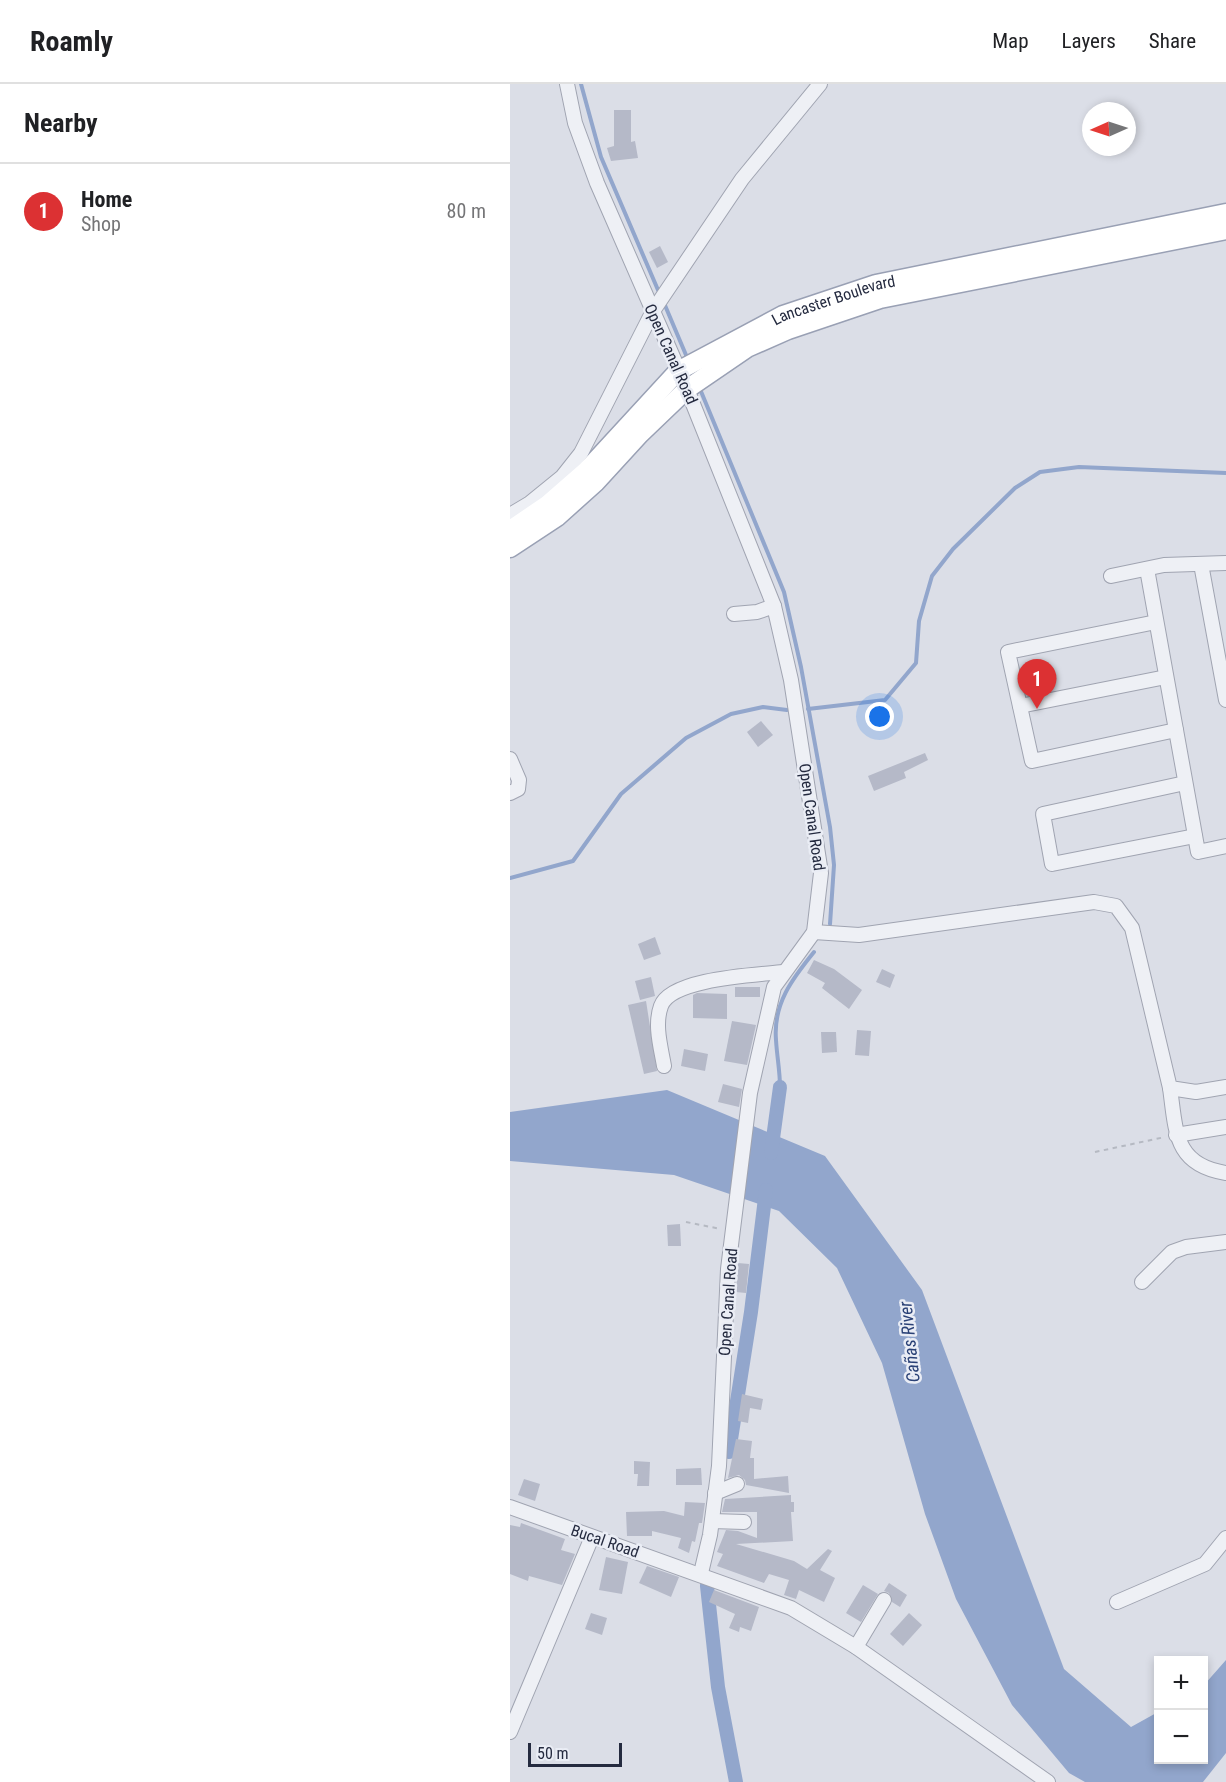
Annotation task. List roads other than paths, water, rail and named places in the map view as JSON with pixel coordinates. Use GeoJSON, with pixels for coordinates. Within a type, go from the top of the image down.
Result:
{"type":"FeatureCollection","features":[{"type":"Feature","properties":{"kind":"main road","name":"Lancaster Boulevard"},"geometry":{"type":"LineString","coordinates":[[510,530],[547,505],[586,471],[678,370],[783,315],[876,284],[1226,213]]}},
{"type":"Feature","properties":{"kind":"main road","name":"Lancaster Boulevard"},"geometry":{"type":"LineString","coordinates":[[510,548],[557,517],[596,482],[640,434],[687,389],[747,348],[788,330],[880,299],[1226,230]]}},
{"type":"Feature","properties":{"kind":"street","name":"Open Canal Road"},"geometry":{"type":"LineString","coordinates":[[567,84],[582,142],[687,389],[774,606],[791,680],[821,873],[814,932],[774,987],[768,1005],[750,1093],[726,1301],[715,1493],[712,1521],[701,1573]]}},
{"type":"Feature","properties":{"kind":"street"},"geometry":{"type":"LineString","coordinates":[[510,515],[531,503],[562,477],[580,453],[653,310],[742,179],[820,84]]}},
{"type":"Feature","properties":{"kind":"street"},"geometry":{"type":"LineString","coordinates":[[1111,576],[1164,565],[1226,563]]}},
{"type":"Feature","properties":{"kind":"street"},"geometry":{"type":"LineString","coordinates":[[1201,564],[1226,700]]}},
{"type":"Feature","properties":{"kind":"street"},"geometry":{"type":"LineString","coordinates":[[1147,569],[1198,852],[1226,846]]}},
{"type":"Feature","properties":{"kind":"street"},"geometry":{"type":"LineString","coordinates":[[734,614],[757,612],[774,606]]}},
{"type":"Feature","properties":{"kind":"street"},"geometry":{"type":"LineString","coordinates":[[1156,622],[1008,652],[1032,761],[1176,730]]}},
{"type":"Feature","properties":{"kind":"street"},"geometry":{"type":"LineString","coordinates":[[1020,706],[1166,677]]}},
{"type":"Feature","properties":{"kind":"street"},"geometry":{"type":"LineString","coordinates":[[510,759],[519,780],[518,789],[510,793]]}},
{"type":"Feature","properties":{"kind":"street"},"geometry":{"type":"LineString","coordinates":[[1185,783],[1043,814],[1052,864],[1195,836]]}},
{"type":"Feature","properties":{"kind":"street"},"geometry":{"type":"LineString","coordinates":[[814,932],[859,935],[1094,902],[1116,906],[1132,928],[1170,1088],[1176,1135],[1185,1153],[1197,1166],[1226,1173]]}},
{"type":"Feature","properties":{"kind":"street"},"geometry":{"type":"LineString","coordinates":[[664,1066],[658,1035],[661,1006],[668,996],[727,977],[783,972]]}},
{"type":"Feature","properties":{"kind":"street"},"geometry":{"type":"LineString","coordinates":[[1170,1088],[1196,1092],[1226,1087]]}},
{"type":"Feature","properties":{"kind":"street"},"geometry":{"type":"LineString","coordinates":[[1176,1135],[1226,1126]]}},
{"type":"Feature","properties":{"kind":"street"},"geometry":{"type":"LineString","coordinates":[[1142,1282],[1172,1251],[1226,1242]]}},
{"type":"Feature","properties":{"kind":"street"},"geometry":{"type":"LineString","coordinates":[[715,1493],[738,1484]]}},
{"type":"Feature","properties":{"kind":"street","name":"Bucal Road"},"geometry":{"type":"LineString","coordinates":[[510,1507],[591,1537],[701,1573],[791,1608],[856,1647],[1048,1782]]}},
{"type":"Feature","properties":{"kind":"street"},"geometry":{"type":"LineString","coordinates":[[712,1521],[744,1522]]}},
{"type":"Feature","properties":{"kind":"street"},"geometry":{"type":"LineString","coordinates":[[510,1732],[591,1537]]}},
{"type":"Feature","properties":{"kind":"street"},"geometry":{"type":"LineString","coordinates":[[1118,1602],[1205,1564],[1226,1538]]}},
{"type":"Feature","properties":{"kind":"street"},"geometry":{"type":"LineString","coordinates":[[856,1647],[884,1600]]}},
{"type":"Feature","properties":{"kind":"water","name":"Cañas River"},"geometry":{"type":"Polygon","coordinates":[[[667,1090],[825,1156],[922,1290],[1064,1669],[1131,1727],[1154,1714],[1154,1764],[1208,1764],[1208,1680],[1226,1660],[1226,1753],[1203,1782],[1085,1782],[1069,1773],[1012,1705],[956,1599],[925,1514],[882,1363],[837,1268],[779,1211],[674,1175],[510,1161],[510,1112],[667,1090]]]}},
{"type":"Feature","properties":{"kind":"waterway"},"geometry":{"type":"LineString","coordinates":[[581,84],[601,157],[658,290]]}},
{"type":"Feature","properties":{"kind":"waterway"},"geometry":{"type":"LineString","coordinates":[[664,303],[686,355]]}},
{"type":"Feature","properties":{"kind":"waterway"},"geometry":{"type":"LineString","coordinates":[[700,389],[784,592],[801,667],[830,827],[834,865],[830,924]]}},
{"type":"Feature","properties":{"kind":"waterway"},"geometry":{"type":"LineString","coordinates":[[808,709],[885,700],[916,663],[919,621],[932,576],[953,549],[1015,488],[1040,472],[1079,467],[1226,473]]}},
{"type":"Feature","properties":{"kind":"waterway"},"geometry":{"type":"LineString","coordinates":[[510,878],[573,861],[621,794],[686,738],[731,714],[763,707],[787,710]]}},
{"type":"Feature","properties":{"kind":"waterway"},"geometry":{"type":"LineString","coordinates":[[780,1087],[776,1027],[781,1003],[798,972],[814,952]]}},
{"type":"Feature","properties":{"kind":"waterway"},"geometry":{"type":"LineString","coordinates":[[771,1153],[780,1087]]}},
{"type":"Feature","properties":{"kind":"waterway"},"geometry":{"type":"LineString","coordinates":[[729,1452],[751,1312],[766,1190]]}},
{"type":"Feature","properties":{"kind":"waterway"},"geometry":{"type":"LineString","coordinates":[[707,1586],[718,1687],[736,1782]]}},
{"type":"Feature","properties":{"kind":"place","name":"Home"},"geometry":{"type":"Point","coordinates":[1037,709]}}]}
